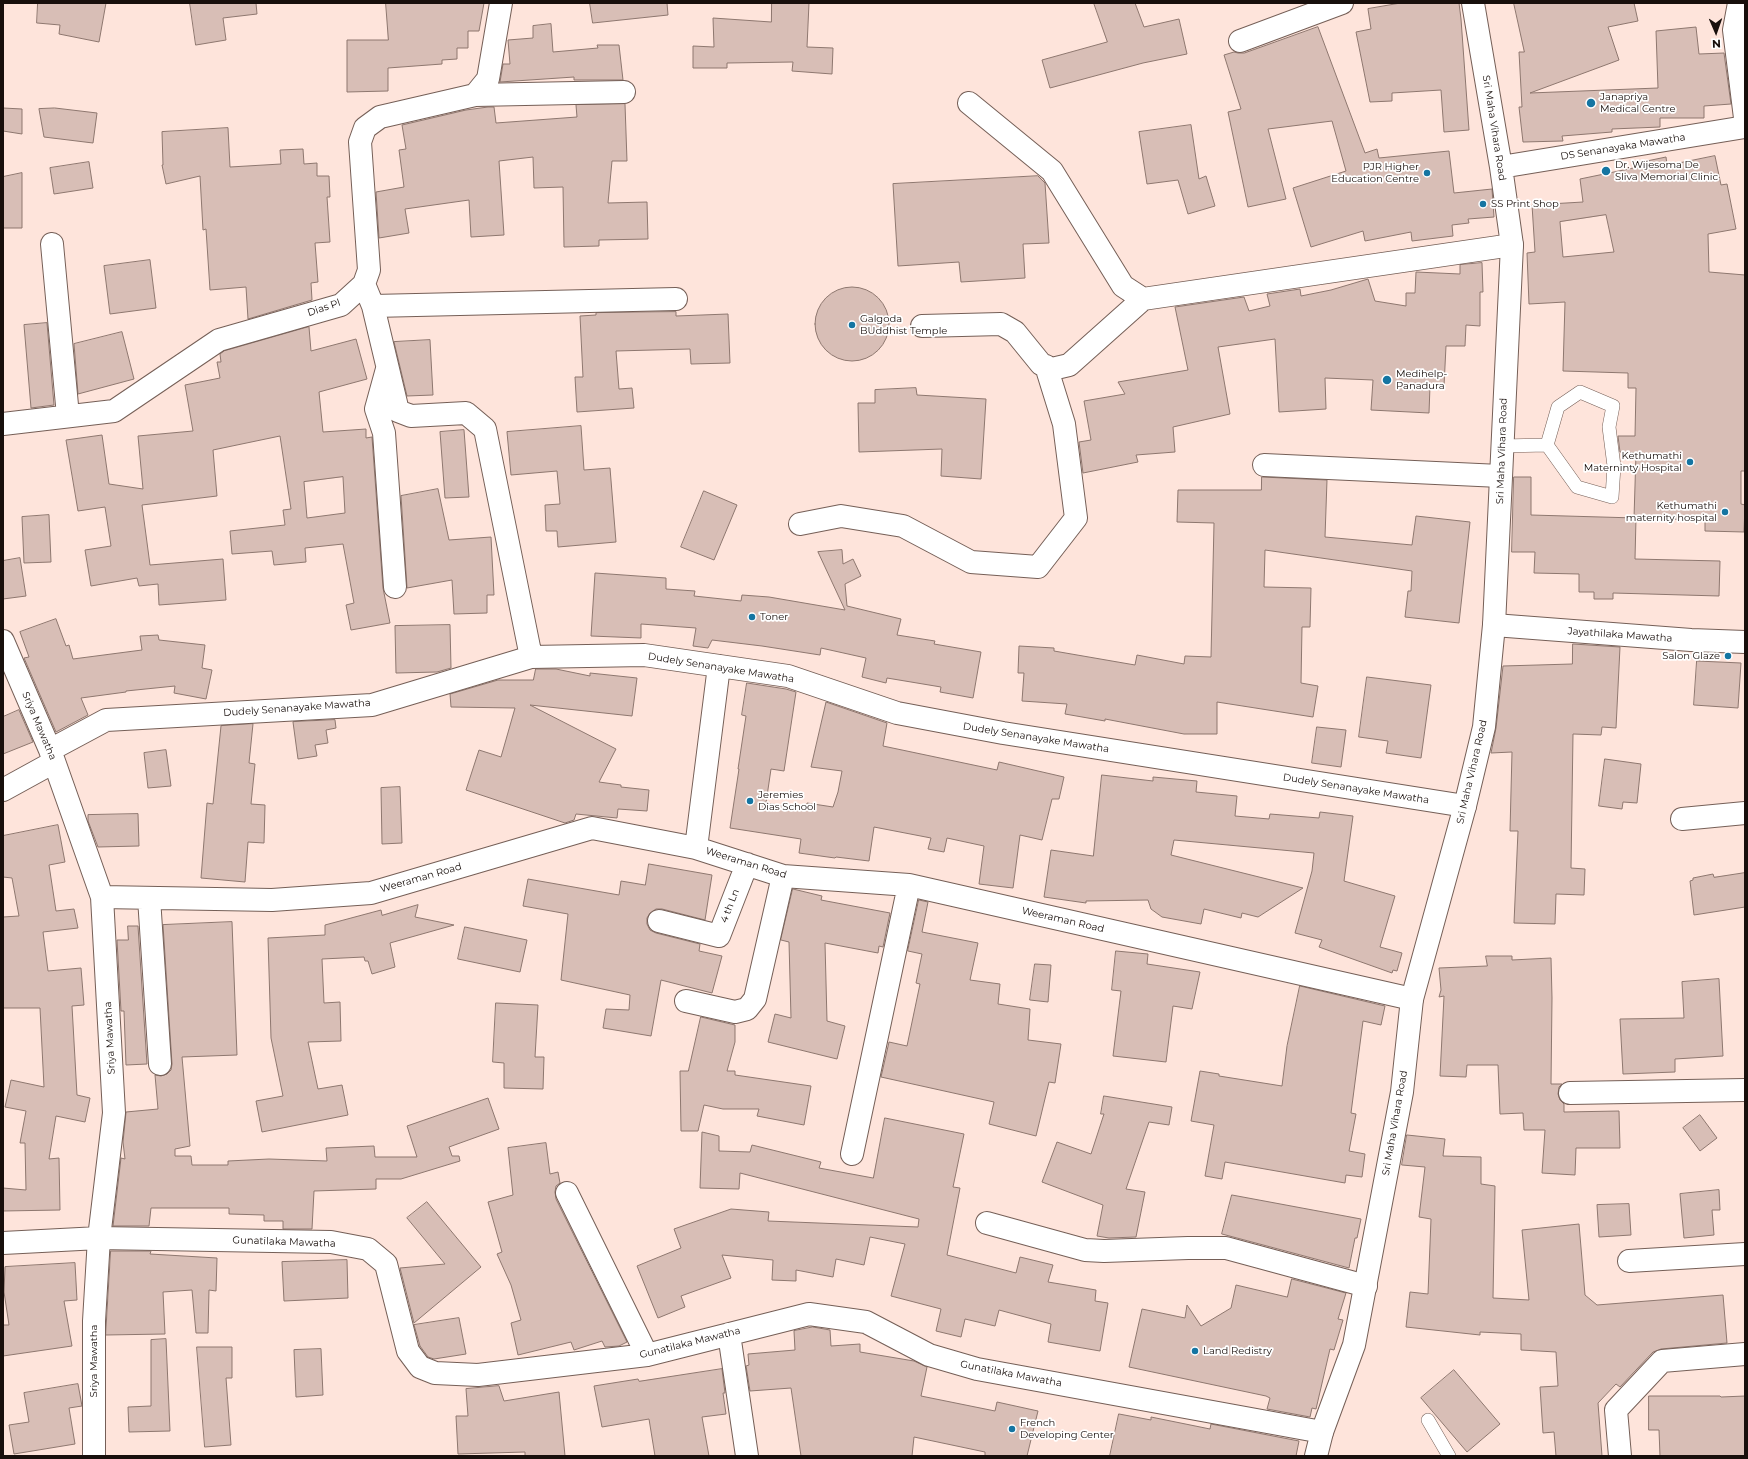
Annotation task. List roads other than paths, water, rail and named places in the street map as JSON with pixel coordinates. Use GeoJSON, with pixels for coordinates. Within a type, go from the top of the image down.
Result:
{"type":"FeatureCollection","features":[{"type":"Feature","properties":{"kind":"street"},"geometry":{"type":"LineString","coordinates":[[475,95],[488,79],[501,3]]}},
{"type":"Feature","properties":{"kind":"street"},"geometry":{"type":"LineString","coordinates":[[1240,41],[1342,3]]}},
{"type":"Feature","properties":{"kind":"street","name":"Sri Maha Vihara Road"},"geometry":{"type":"LineString","coordinates":[[1316,1456],[1322,1432],[1354,1345],[1402,1092],[1412,999],[1465,806],[1484,727],[1494,625],[1512,245],[1501,167],[1472,3]]}},
{"type":"Feature","properties":{"kind":"street"},"geometry":{"type":"LineString","coordinates":[[1739,3],[1734,30],[1745,118]]}},
{"type":"Feature","properties":{"kind":"street"},"geometry":{"type":"LineString","coordinates":[[531,657],[485,429],[466,413],[411,416],[398,411],[373,306],[364,284],[369,270],[360,142],[365,128],[380,117],[475,95],[624,92]]}},
{"type":"Feature","properties":{"kind":"street"},"geometry":{"type":"LineString","coordinates":[[969,103],[1052,171],[1123,286],[1143,299]]}},
{"type":"Feature","properties":{"kind":"street","name":"DS Senanayaka Mawatha"},"geometry":{"type":"LineString","coordinates":[[1501,167],[1745,127]]}},
{"type":"Feature","properties":{"kind":"street"},"geometry":{"type":"LineString","coordinates":[[52,244],[68,416]]}},
{"type":"Feature","properties":{"kind":"street"},"geometry":{"type":"LineString","coordinates":[[922,326],[1001,324],[1015,332],[1041,364],[1052,369],[1069,365],[1143,299],[1512,245]]}},
{"type":"Feature","properties":{"kind":"street","name":"Dias Pl"},"geometry":{"type":"LineString","coordinates":[[3,424],[114,411],[219,340],[341,305],[364,284]]}},
{"type":"Feature","properties":{"kind":"street"},"geometry":{"type":"LineString","coordinates":[[373,306],[676,299]]}},
{"type":"Feature","properties":{"kind":"street"},"geometry":{"type":"LineString","coordinates":[[800,524],[841,516],[904,526],[971,562],[1038,566],[1076,518],[1064,424],[1046,366]]}},
{"type":"Feature","properties":{"kind":"street"},"geometry":{"type":"LineString","coordinates":[[388,369],[376,409],[384,433],[395,587]]}},
{"type":"Feature","properties":{"kind":"street"},"geometry":{"type":"LineString","coordinates":[[1264,465],[1500,476]]}},
{"type":"Feature","properties":{"kind":"street","name":"Jayathilaka Mawatha"},"geometry":{"type":"LineString","coordinates":[[1494,625],[1691,640],[1745,642]]}},
{"type":"Feature","properties":{"kind":"street","name":"Sriya Mawatha"},"geometry":{"type":"LineString","coordinates":[[3,641],[52,756],[102,897],[114,1113],[99,1238],[89,1455]]}},
{"type":"Feature","properties":{"kind":"street","name":"Dudely Senanayake Mawatha"},"geometry":{"type":"LineString","coordinates":[[3,790],[106,720],[372,704],[531,657],[644,655],[788,676],[897,713],[1003,733],[1465,806]]}},
{"type":"Feature","properties":{"kind":"street"},"geometry":{"type":"LineString","coordinates":[[696,848],[719,666]]}},
{"type":"Feature","properties":{"kind":"street"},"geometry":{"type":"LineString","coordinates":[[1682,819],[1745,813]]}},
{"type":"Feature","properties":{"kind":"street","name":"Weeraman Road"},"geometry":{"type":"LineString","coordinates":[[102,897],[272,900],[371,893],[592,828],[696,848],[783,876],[909,885],[1412,999]]}},
{"type":"Feature","properties":{"kind":"street","name":"4 th Ln"},"geometry":{"type":"LineString","coordinates":[[659,921],[719,936],[747,864]]}},
{"type":"Feature","properties":{"kind":"street"},"geometry":{"type":"LineString","coordinates":[[686,1001],[735,1012],[747,1008],[755,998],[783,876]]}},
{"type":"Feature","properties":{"kind":"street"},"geometry":{"type":"LineString","coordinates":[[852,1154],[909,885]]}},
{"type":"Feature","properties":{"kind":"street"},"geometry":{"type":"LineString","coordinates":[[149,898],[160,1064]]}},
{"type":"Feature","properties":{"kind":"street"},"geometry":{"type":"LineString","coordinates":[[1570,1093],[1745,1090]]}},
{"type":"Feature","properties":{"kind":"street"},"geometry":{"type":"LineString","coordinates":[[567,1193],[648,1356]]}},
{"type":"Feature","properties":{"kind":"street"},"geometry":{"type":"LineString","coordinates":[[987,1224],[1085,1250],[1104,1251],[1226,1248],[1366,1286]]}},
{"type":"Feature","properties":{"kind":"street","name":"Gunatilaka Mawatha"},"geometry":{"type":"LineString","coordinates":[[3,1243],[99,1238],[331,1242],[368,1249],[386,1264],[408,1351],[420,1367],[435,1373],[478,1375],[648,1356],[809,1314],[866,1322],[929,1355],[977,1369],[1322,1432]]}},
{"type":"Feature","properties":{"kind":"street"},"geometry":{"type":"LineString","coordinates":[[1629,1261],[1745,1254]]}},
{"type":"Feature","properties":{"kind":"street"},"geometry":{"type":"LineString","coordinates":[[729,1334],[746,1456]]}},
{"type":"Feature","properties":{"kind":"street"},"geometry":{"type":"LineString","coordinates":[[1620,1456],[1616,1410],[1662,1361],[1745,1354]]}},
{"type":"Feature","properties":{"kind":"lane"},"geometry":{"type":"LineString","coordinates":[[1580,392],[1614,406],[1610,427],[1614,466],[1612,497],[1577,488],[1547,445],[1558,407],[1580,392]]}},
{"type":"Feature","properties":{"kind":"lane"},"geometry":{"type":"LineString","coordinates":[[1502,446],[1547,445]]}},
{"type":"Feature","properties":{"kind":"lane"},"geometry":{"type":"LineString","coordinates":[[1428,1420],[1449,1456]]}},
{"type":"Feature","properties":{"kind":"place","name":"Janapriya Medical Centre"},"geometry":{"type":"Point","coordinates":[1591,103]}},
{"type":"Feature","properties":{"kind":"place","name":"Dr. Wijesoma De Sliva Memorial Clinic"},"geometry":{"type":"Point","coordinates":[1606,171]}},
{"type":"Feature","properties":{"kind":"place","name":"PJR Higher Education Centre"},"geometry":{"type":"Point","coordinates":[1427,173]}},
{"type":"Feature","properties":{"kind":"place","name":"SS Print Shop"},"geometry":{"type":"Point","coordinates":[1483,204]}},
{"type":"Feature","properties":{"kind":"place","name":"Galgoda BUddhist Temple"},"geometry":{"type":"Point","coordinates":[852,325]}},
{"type":"Feature","properties":{"kind":"place","name":"Medihelp- Panadura"},"geometry":{"type":"Point","coordinates":[1387,380]}},
{"type":"Feature","properties":{"kind":"place","name":"Kethumathi Materninty Hospital"},"geometry":{"type":"Point","coordinates":[1690,462]}},
{"type":"Feature","properties":{"kind":"place","name":"Kethumathi maternity hospital"},"geometry":{"type":"Point","coordinates":[1725,512]}},
{"type":"Feature","properties":{"kind":"place","name":"Toner"},"geometry":{"type":"Point","coordinates":[752,617]}},
{"type":"Feature","properties":{"kind":"place","name":"Salon Glaze"},"geometry":{"type":"Point","coordinates":[1728,656]}},
{"type":"Feature","properties":{"kind":"place","name":"Jeremies Dias School"},"geometry":{"type":"Point","coordinates":[750,801]}},
{"type":"Feature","properties":{"kind":"place","name":"Land Redistry"},"geometry":{"type":"Point","coordinates":[1195,1351]}},
{"type":"Feature","properties":{"kind":"place","name":"French Developing Center"},"geometry":{"type":"Point","coordinates":[1012,1429]}}]}
